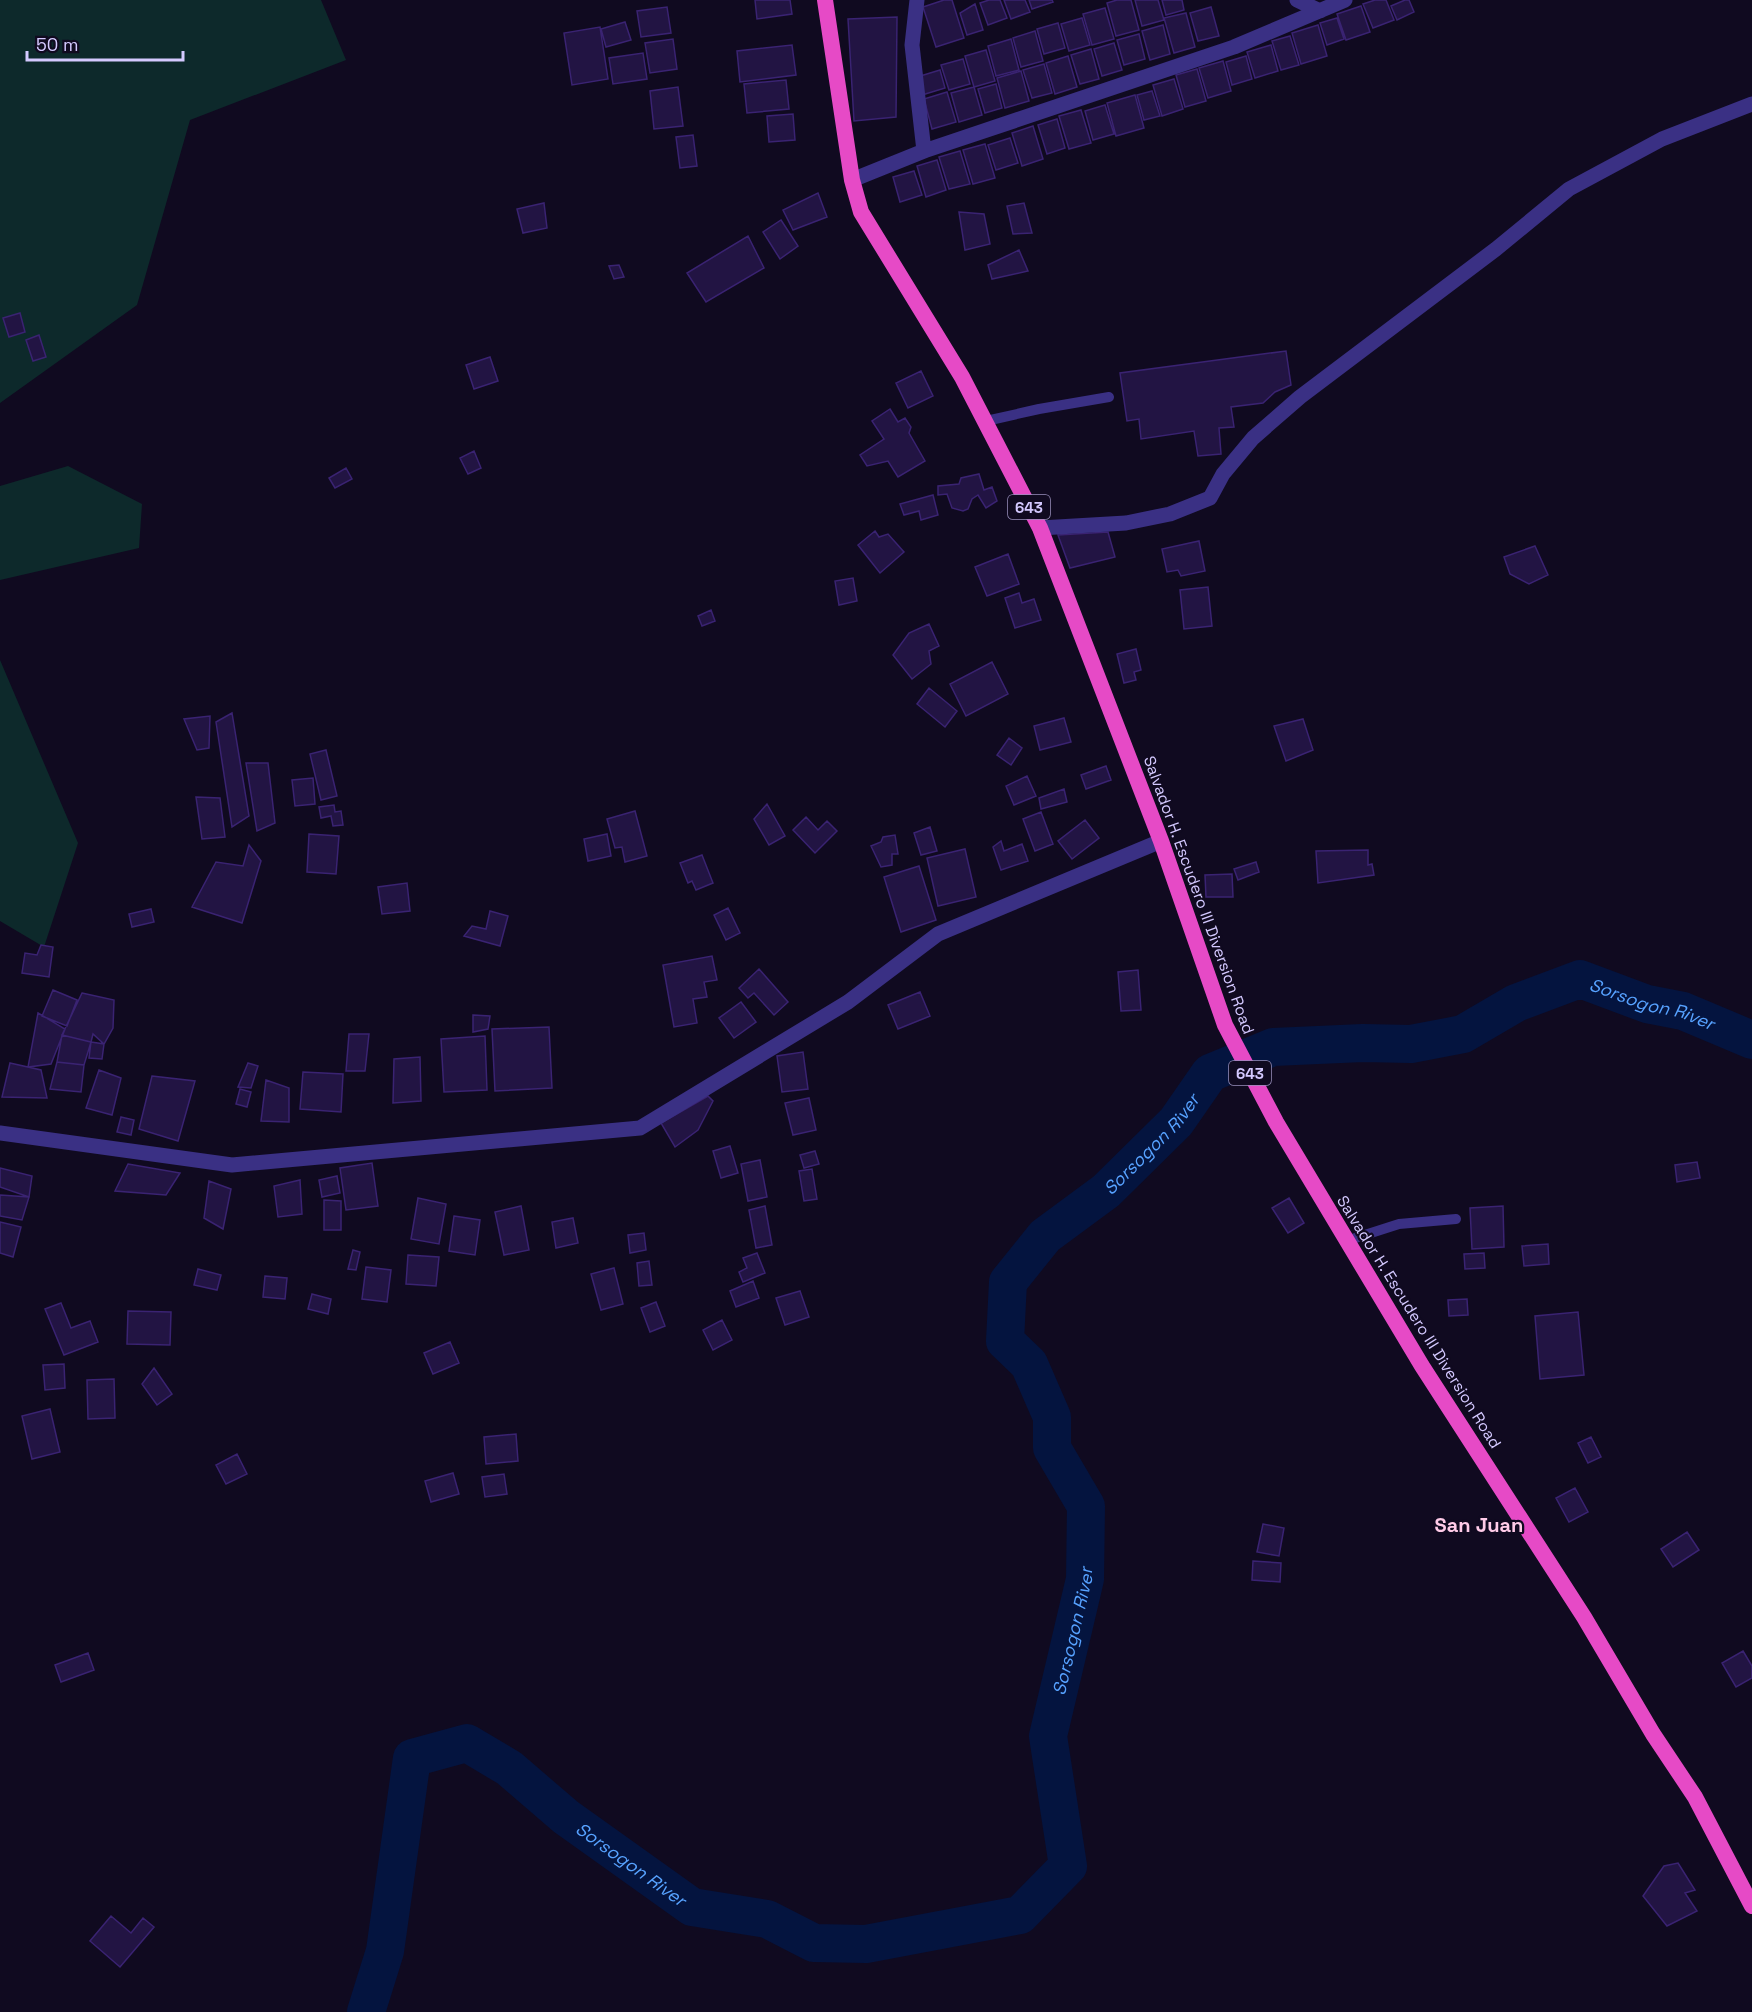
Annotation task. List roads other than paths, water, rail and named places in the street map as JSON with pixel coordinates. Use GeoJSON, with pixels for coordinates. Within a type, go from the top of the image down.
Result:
{"type":"FeatureCollection","features":[{"type":"Feature","properties":{"kind":"highway","name":"Salvador H. Escudero III Diversion Road"},"geometry":{"type":"LineString","coordinates":[[825,0],[852,180],[861,212],[962,377],[1040,528],[1161,841],[1225,1025],[1276,1122],[1346,1241],[1422,1366],[1584,1617],[1653,1734],[1695,1797],[1752,1906]]}},
{"type":"Feature","properties":{"kind":"street"},"geometry":{"type":"LineString","coordinates":[[917,0],[912,45],[924,152]]}},
{"type":"Feature","properties":{"kind":"street"},"geometry":{"type":"LineString","coordinates":[[1297,0],[1320,11]]}},
{"type":"Feature","properties":{"kind":"street"},"geometry":{"type":"LineString","coordinates":[[852,180],[924,152],[1234,46],[1346,0]]}},
{"type":"Feature","properties":{"kind":"street"},"geometry":{"type":"LineString","coordinates":[[1040,528],[1126,523],[1170,514],[1210,498],[1223,474],[1253,438],[1300,397],[1496,249],[1569,189],[1662,139],[1752,104]]}},
{"type":"Feature","properties":{"kind":"street"},"geometry":{"type":"LineString","coordinates":[[0,1133],[232,1166],[640,1128],[848,1002],[938,934],[1161,841]]}},
{"type":"Feature","properties":{"kind":"lane"},"geometry":{"type":"LineString","coordinates":[[986,421],[1040,409],[1109,398]]}},
{"type":"Feature","properties":{"kind":"lane"},"geometry":{"type":"LineString","coordinates":[[1346,1241],[1399,1224],[1456,1219]]}},
{"type":"Feature","properties":{"kind":"waterway","name":"Sorsogon River"},"geometry":{"type":"LineString","coordinates":[[366,2012],[385,1951],[412,1758],[467,1743],[509,1768],[566,1817],[692,1907],[767,1919],[814,1943],[866,1944],[1020,1915],[1068,1866],[1048,1736],[1085,1579],[1086,1506],[1052,1448],[1052,1417],[1029,1364],[1005,1341],[1008,1282],[1045,1236],[1106,1191],[1176,1122],[1210,1073],[1273,1047],[1363,1043],[1411,1044],[1463,1034],[1516,1003],[1580,979],[1647,1004],[1683,1011],[1752,1040]]}},
{"type":"Feature","properties":{"kind":"district","name":"San Juan"},"geometry":{"type":"Point","coordinates":[1479,1525]}}]}
